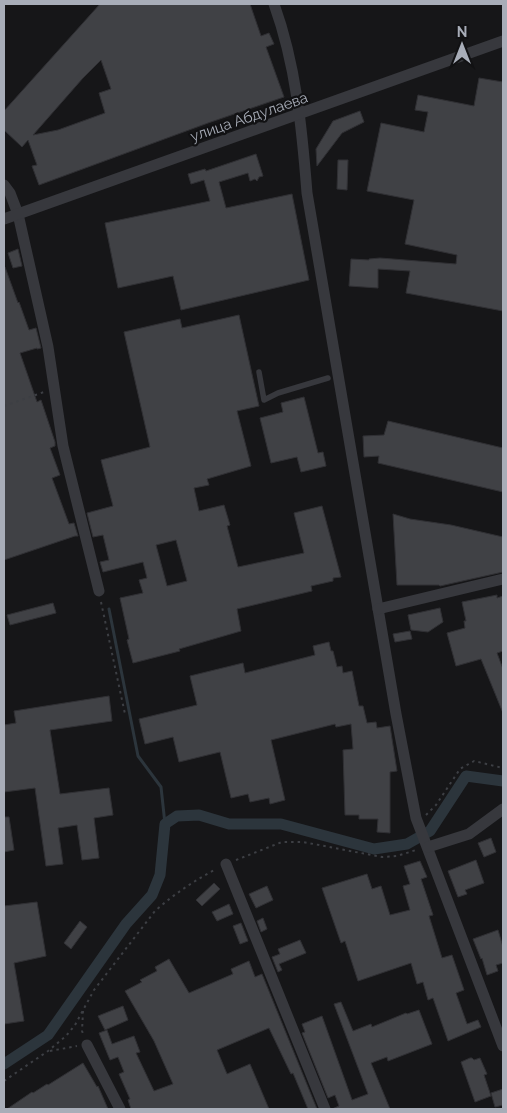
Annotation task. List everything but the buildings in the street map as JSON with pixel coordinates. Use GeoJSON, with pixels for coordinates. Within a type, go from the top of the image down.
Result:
{"type":"FeatureCollection","features":[{"type":"Feature","properties":{"kind":"street"},"geometry":{"type":"LineString","coordinates":[[274,4],[289,50],[300,115],[307,193],[333,377],[418,825],[503,1046]]}},
{"type":"Feature","properties":{"kind":"street","name":"улица Абдулаева"},"geometry":{"type":"LineString","coordinates":[[4,219],[503,42]]}},
{"type":"Feature","properties":{"kind":"street"},"geometry":{"type":"LineString","coordinates":[[4,185],[12,198],[18,214],[48,346],[63,446],[99,591]]}},
{"type":"Feature","properties":{"kind":"street"},"geometry":{"type":"LineString","coordinates":[[378,609],[503,579]]}},
{"type":"Feature","properties":{"kind":"street"},"geometry":{"type":"LineString","coordinates":[[426,844],[469,834],[503,809]]}},
{"type":"Feature","properties":{"kind":"street"},"geometry":{"type":"LineString","coordinates":[[226,864],[325,1109]]}},
{"type":"Feature","properties":{"kind":"street"},"geometry":{"type":"LineString","coordinates":[[87,1045],[120,1109]]}},
{"type":"Feature","properties":{"kind":"lane"},"geometry":{"type":"LineString","coordinates":[[259,372],[264,400],[278,393],[333,377]]}},
{"type":"Feature","properties":{"kind":"path"},"geometry":{"type":"LineString","coordinates":[[4,406],[53,389]]}},
{"type":"Feature","properties":{"kind":"path"},"geometry":{"type":"LineString","coordinates":[[99,591],[125,714]]}},
{"type":"Feature","properties":{"kind":"path"},"geometry":{"type":"LineString","coordinates":[[418,825],[436,805],[460,769],[474,761],[503,768]]}},
{"type":"Feature","properties":{"kind":"path"},"geometry":{"type":"LineString","coordinates":[[4,1081],[48,1051],[66,1036],[75,1025],[83,1007],[94,990],[155,911],[191,882],[226,864],[282,842],[303,842],[382,857],[397,856],[426,844]]}},
{"type":"Feature","properties":{"kind":"path"},"geometry":{"type":"LineString","coordinates":[[82,1030],[83,1007]]}},
{"type":"Feature","properties":{"kind":"path"},"geometry":{"type":"LineString","coordinates":[[48,1051],[87,1045]]}},
{"type":"Feature","properties":{"kind":"waterway"},"geometry":{"type":"LineString","coordinates":[[109,609],[138,756],[161,787],[165,824]]}},
{"type":"Feature","properties":{"kind":"waterway"},"geometry":{"type":"LineString","coordinates":[[4,1064],[48,1035],[126,924],[152,895],[160,875],[165,824],[177,816],[199,815],[229,824],[281,824],[374,849],[407,844],[430,831],[466,776],[503,781]]}}]}
